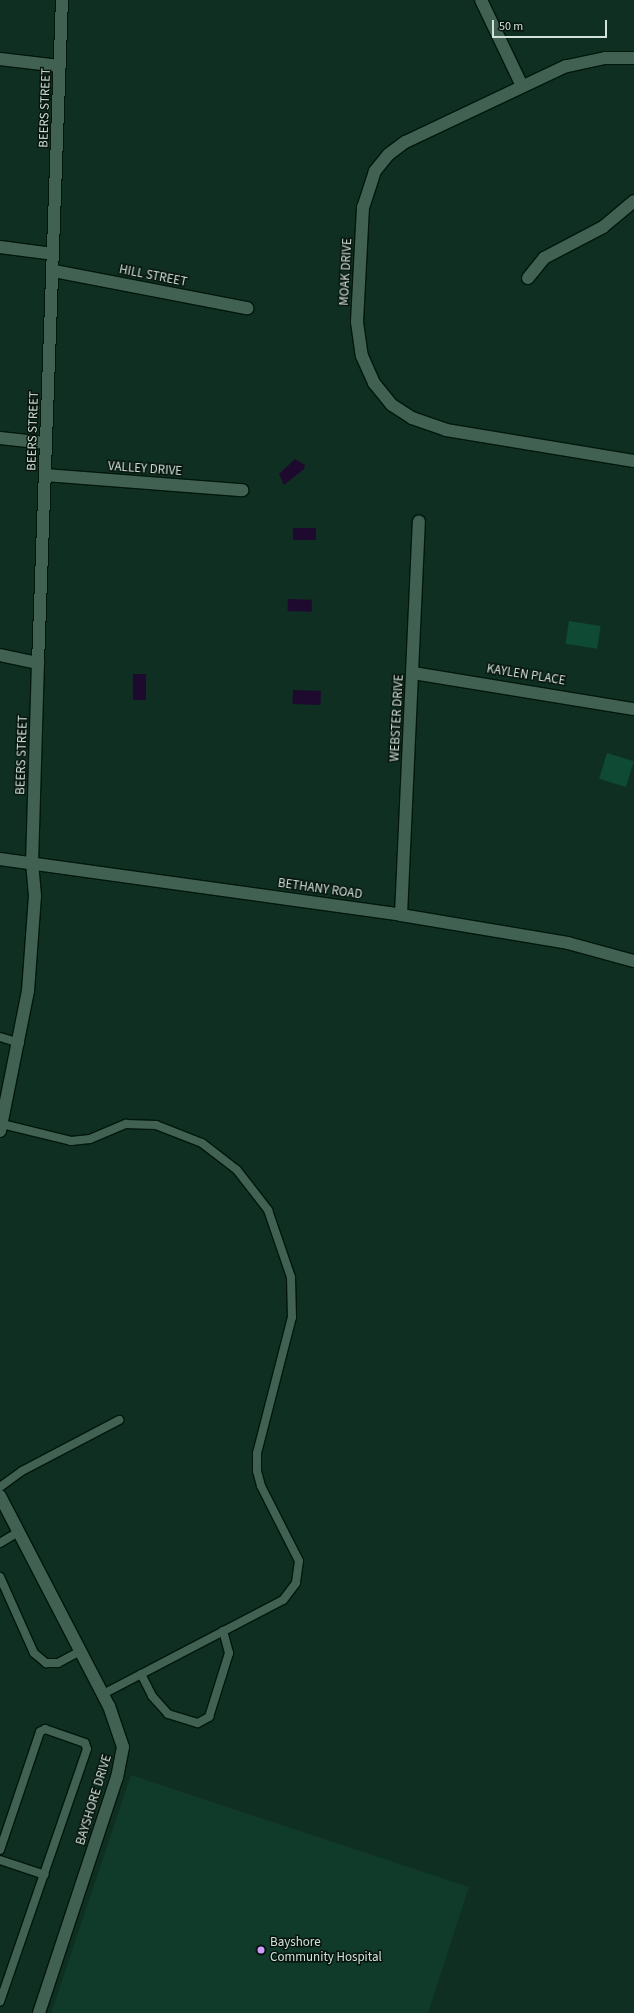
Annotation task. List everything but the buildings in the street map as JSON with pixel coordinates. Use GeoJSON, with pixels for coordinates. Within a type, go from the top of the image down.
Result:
{"type":"FeatureCollection","features":[{"type":"Feature","properties":{"kind":"street","name":"BEERS STREET"},"geometry":{"type":"LineString","coordinates":[[1,1128],[4,1103],[20,1043],[33,920],[32,864],[38,663],[54,271],[53,254],[62,0]]}},
{"type":"Feature","properties":{"kind":"street"},"geometry":{"type":"LineString","coordinates":[[481,0],[522,86]]}},
{"type":"Feature","properties":{"kind":"street","name":"MOAK DRIVE"},"geometry":{"type":"LineString","coordinates":[[634,58],[584,61],[522,86],[405,142],[375,172],[363,207],[357,322],[362,356],[374,383],[392,405],[428,425],[634,461]]}},
{"type":"Feature","properties":{"kind":"street"},"geometry":{"type":"LineString","coordinates":[[0,59],[60,66]]}},
{"type":"Feature","properties":{"kind":"street"},"geometry":{"type":"LineString","coordinates":[[528,278],[544,258],[603,227],[634,201]]}},
{"type":"Feature","properties":{"kind":"street"},"geometry":{"type":"LineString","coordinates":[[0,247],[53,254]]}},
{"type":"Feature","properties":{"kind":"street","name":"HILL STREET"},"geometry":{"type":"LineString","coordinates":[[54,271],[247,308]]}},
{"type":"Feature","properties":{"kind":"street"},"geometry":{"type":"LineString","coordinates":[[0,438],[46,443]]}},
{"type":"Feature","properties":{"kind":"street","name":"VALLEY DRIVE"},"geometry":{"type":"LineString","coordinates":[[45,476],[242,490]]}},
{"type":"Feature","properties":{"kind":"street","name":"WEBSTER DRIVE"},"geometry":{"type":"LineString","coordinates":[[401,915],[419,522]]}},
{"type":"Feature","properties":{"kind":"street"},"geometry":{"type":"LineString","coordinates":[[0,655],[38,663]]}},
{"type":"Feature","properties":{"kind":"street","name":"KAYLEN PLACE"},"geometry":{"type":"LineString","coordinates":[[413,673],[634,709]]}},
{"type":"Feature","properties":{"kind":"street","name":"BETHANY ROAD"},"geometry":{"type":"LineString","coordinates":[[0,859],[401,915],[568,943],[634,961]]}},
{"type":"Feature","properties":{"kind":"street","name":"BAYSHORE DRIVE"},"geometry":{"type":"LineString","coordinates":[[0,1496],[20,1531],[103,1694],[121,1737],[122,1762],[39,2013]]}},
{"type":"Feature","properties":{"kind":"lane"},"geometry":{"type":"LineString","coordinates":[[0,1037],[20,1043]]}},
{"type":"Feature","properties":{"kind":"lane"},"geometry":{"type":"LineString","coordinates":[[1,1128],[71,1141],[90,1139],[126,1124],[156,1125],[202,1143],[237,1170],[268,1210],[290,1277],[292,1317],[257,1453],[257,1471],[261,1486],[299,1561],[299,1574],[283,1600],[103,1694]]}},
{"type":"Feature","properties":{"kind":"lane"},"geometry":{"type":"LineString","coordinates":[[0,1487],[22,1471],[119,1420]]}},
{"type":"Feature","properties":{"kind":"lane"},"geometry":{"type":"LineString","coordinates":[[0,1543],[20,1531]]}},
{"type":"Feature","properties":{"kind":"lane"},"geometry":{"type":"LineString","coordinates":[[0,1577],[34,1653],[46,1663],[58,1663],[81,1651]]}},
{"type":"Feature","properties":{"kind":"lane"},"geometry":{"type":"LineString","coordinates":[[141,1674],[152,1696],[168,1714],[198,1723],[209,1717],[229,1653],[223,1630]]}},
{"type":"Feature","properties":{"kind":"lane"},"geometry":{"type":"LineString","coordinates":[[0,1850],[40,1732],[45,1729],[86,1743],[87,1749],[45,1875],[0,2001]]}},
{"type":"Feature","properties":{"kind":"lane"},"geometry":{"type":"LineString","coordinates":[[0,1860],[45,1875]]}},
{"type":"Feature","properties":{"kind":"shaded area"},"geometry":{"type":"Polygon","coordinates":[[[295,459],[305,465],[304,469],[284,485],[279,474],[295,459]]]}},
{"type":"Feature","properties":{"kind":"shaded area"},"geometry":{"type":"Polygon","coordinates":[[[293,528],[316,528],[316,540],[293,540],[293,528]]]}},
{"type":"Feature","properties":{"kind":"shaded area"},"geometry":{"type":"Polygon","coordinates":[[[288,599],[312,600],[312,612],[288,611],[288,599]]]}},
{"type":"Feature","properties":{"kind":"shaded area"},"geometry":{"type":"Polygon","coordinates":[[[133,674],[146,674],[146,700],[133,700],[133,674]]]}},
{"type":"Feature","properties":{"kind":"shaded area"},"geometry":{"type":"Polygon","coordinates":[[[293,690],[321,691],[320,705],[293,704],[293,690]]]}},
{"type":"Feature","properties":{"kind":"shaded area","name":"Bayshore Community Hospital"},"geometry":{"type":"Polygon","coordinates":[[[131,1775],[469,1887],[428,2013],[51,2013],[131,1775]]]}},
{"type":"Feature","properties":{"kind":"place","name":"Bayshore Community Hospital"},"geometry":{"type":"Point","coordinates":[261,1950]}}]}
